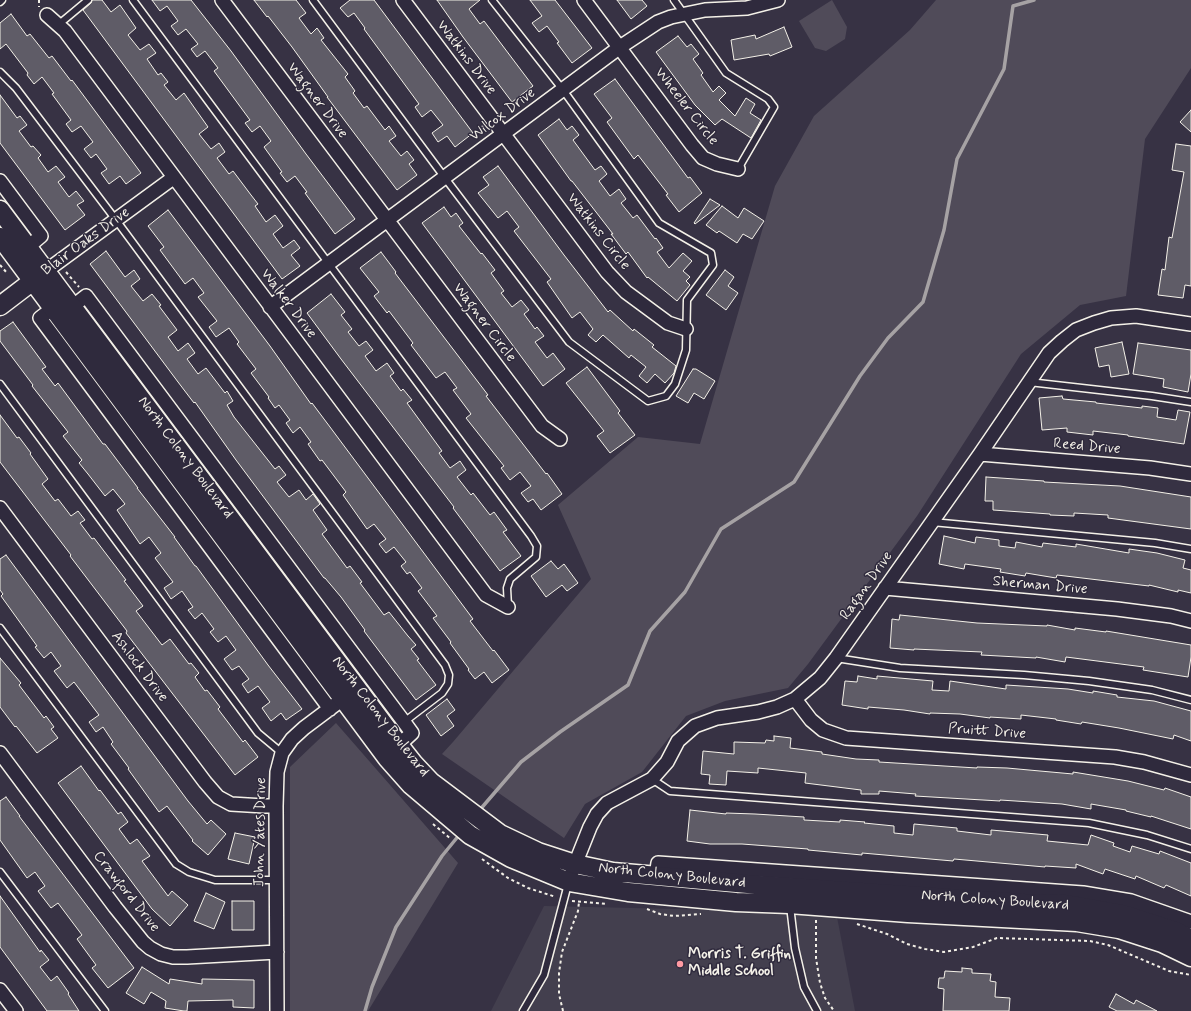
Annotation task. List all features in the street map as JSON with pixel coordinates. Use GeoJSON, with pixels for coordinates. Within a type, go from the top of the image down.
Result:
{"type":"FeatureCollection","features":[{"type":"Feature","properties":{"kind":"main road","name":"North Colony Boulevard"},"geometry":{"type":"LineString","coordinates":[[0,210],[28,247],[53,308],[387,758],[411,786],[470,835],[510,858],[569,882],[628,892],[736,902],[790,895],[1067,904],[1123,914],[1176,931],[1191,939]]}},
{"type":"Feature","properties":{"kind":"main road","name":"North Colony Boulevard"},"geometry":{"type":"LineString","coordinates":[[2,243],[72,307],[343,699],[399,745],[431,782],[500,834],[538,852],[575,864],[613,872],[759,885],[790,895],[915,914],[1077,922],[1119,929],[1162,943],[1191,957]]}},
{"type":"Feature","properties":{"kind":"main road","name":"Blair Oaks Drive"},"geometry":{"type":"LineString","coordinates":[[0,306],[39,276]]}},
{"type":"Feature","properties":{"kind":"street","name":"Wagner Drive"},"geometry":{"type":"LineString","coordinates":[[222,0],[387,221]]}},
{"type":"Feature","properties":{"kind":"street","name":"Watkins Drive"},"geometry":{"type":"LineString","coordinates":[[403,0],[504,135]]}},
{"type":"Feature","properties":{"kind":"street","name":"Wheeler Circle"},"geometry":{"type":"LineString","coordinates":[[584,0],[703,158],[717,164],[738,168]]}},
{"type":"Feature","properties":{"kind":"street","name":"Wilcox Drive"},"geometry":{"type":"LineString","coordinates":[[270,307],[504,135],[620,47],[658,22],[671,17],[705,10],[747,8],[764,2],[778,0]]}},
{"type":"Feature","properties":{"kind":"street","name":"Walker Drive"},"geometry":{"type":"LineString","coordinates":[[47,15],[65,31],[173,178],[486,595],[508,607]]}},
{"type":"Feature","properties":{"kind":"street","name":"Watkins Circle"},"geometry":{"type":"LineString","coordinates":[[504,135],[607,272],[626,292],[668,323],[686,329]]}},
{"type":"Feature","properties":{"kind":"street","name":"Blair Oaks Drive"},"geometry":{"type":"LineString","coordinates":[[39,276],[173,178]]}},
{"type":"Feature","properties":{"kind":"street"},"geometry":{"type":"LineString","coordinates":[[0,181],[41,236],[28,247]]}},
{"type":"Feature","properties":{"kind":"street","name":"Wagner Circle"},"geometry":{"type":"LineString","coordinates":[[387,221],[542,426],[560,439]]}},
{"type":"Feature","properties":{"kind":"street"},"geometry":{"type":"LineString","coordinates":[[72,307],[86,296],[412,733],[399,745]]}},
{"type":"Feature","properties":{"kind":"street","name":"Ragan Drive"},"geometry":{"type":"LineString","coordinates":[[569,882],[590,827],[597,814],[607,803],[652,779],[667,762],[678,741],[695,726],[718,718],[758,712],[777,707],[795,699],[820,678],[836,658],[980,454],[1049,353],[1062,340],[1076,330],[1111,318],[1136,316],[1191,324]]}},
{"type":"Feature","properties":{"kind":"street","name":"Reed Drive"},"geometry":{"type":"LineString","coordinates":[[980,454],[1150,468],[1191,474]]}},
{"type":"Feature","properties":{"kind":"street","name":"Ashlock Drive"},"geometry":{"type":"LineString","coordinates":[[0,508],[205,782],[218,797],[231,804],[276,806]]}},
{"type":"Feature","properties":{"kind":"street","name":"Sherman Drive"},"geometry":{"type":"LineString","coordinates":[[885,588],[1117,609],[1171,616],[1191,621]]}},
{"type":"Feature","properties":{"kind":"street","name":"John Yates Drive"},"geometry":{"type":"LineString","coordinates":[[277,1011],[277,772],[282,753],[292,739],[304,728],[343,699]]}},
{"type":"Feature","properties":{"kind":"street","name":"Pruitt Drive"},"geometry":{"type":"LineString","coordinates":[[795,699],[811,720],[823,730],[846,738],[1115,756],[1144,762],[1191,775]]}},
{"type":"Feature","properties":{"kind":"street","name":"Crawford Drive"},"geometry":{"type":"LineString","coordinates":[[0,753],[115,907],[143,942],[150,948],[167,955],[188,957],[277,952]]}},
{"type":"Feature","properties":{"kind":"street"},"geometry":{"type":"LineString","coordinates":[[656,876],[658,863],[1083,893],[1131,901],[1191,922]]}},
{"type":"Feature","properties":{"kind":"street"},"geometry":{"type":"LineString","coordinates":[[0,990],[16,1011]]}},
{"type":"Feature","properties":{"kind":"lane"},"geometry":{"type":"LineString","coordinates":[[58,25],[88,0]]}},
{"type":"Feature","properties":{"kind":"lane"},"geometry":{"type":"LineString","coordinates":[[133,0],[531,536],[537,546],[536,557],[510,579],[507,588],[508,607]]}},
{"type":"Feature","properties":{"kind":"lane"},"geometry":{"type":"LineString","coordinates":[[313,0],[569,342],[648,401],[666,396],[675,384],[686,350],[687,300],[713,266],[711,253],[660,223],[563,90],[492,0]]}},
{"type":"Feature","properties":{"kind":"lane"},"geometry":{"type":"LineString","coordinates":[[674,0],[726,73],[768,99],[774,107],[738,168]]}},
{"type":"Feature","properties":{"kind":"lane"},"geometry":{"type":"LineString","coordinates":[[0,72],[16,88],[116,220],[445,665],[449,675],[448,684],[442,693],[404,722]]}},
{"type":"Feature","properties":{"kind":"lane"},"geometry":{"type":"LineString","coordinates":[[1029,382],[1191,402]]}},
{"type":"Feature","properties":{"kind":"lane"},"geometry":{"type":"LineString","coordinates":[[0,384],[258,733],[282,753]]}},
{"type":"Feature","properties":{"kind":"lane"},"geometry":{"type":"LineString","coordinates":[[932,522],[1155,543],[1191,549]]}},
{"type":"Feature","properties":{"kind":"lane"},"geometry":{"type":"LineString","coordinates":[[0,628],[176,864],[189,872],[215,880],[276,880]]}},
{"type":"Feature","properties":{"kind":"lane"},"geometry":{"type":"LineString","coordinates":[[836,658],[900,668],[1024,675],[1089,681],[1152,690],[1191,700]]}},
{"type":"Feature","properties":{"kind":"lane"},"geometry":{"type":"LineString","coordinates":[[652,779],[670,791],[1089,823],[1147,835],[1191,849]]}},
{"type":"Feature","properties":{"kind":"lane"},"geometry":{"type":"LineString","coordinates":[[0,872],[105,1011]]}},
{"type":"Feature","properties":{"kind":"lane"},"geometry":{"type":"LineString","coordinates":[[522,1011],[544,975],[569,882]]}},
{"type":"Feature","properties":{"kind":"lane"},"geometry":{"type":"LineString","coordinates":[[790,895],[795,948],[804,987],[817,1011]]}},
{"type":"Feature","properties":{"kind":"path"},"geometry":{"type":"LineString","coordinates":[[563,1011],[559,994],[559,973],[562,952],[578,911],[578,902]]}},
{"type":"Feature","properties":{"kind":"path"},"geometry":{"type":"LineString","coordinates":[[816,919],[816,958],[820,983],[825,998],[834,1011]]}},
{"type":"Feature","properties":{"kind":"shaded area"},"geometry":{"type":"Polygon","coordinates":[[[832,0],[847,27],[845,39],[826,51],[815,48],[799,21],[832,0]]]}},
{"type":"Feature","properties":{"kind":"shaded area"},"geometry":{"type":"Polygon","coordinates":[[[936,0],[1191,0],[1191,68],[1145,139],[1126,296],[1080,305],[1021,354],[917,516],[808,664],[788,688],[725,701],[686,716],[642,772],[585,804],[564,838],[442,754],[591,579],[558,505],[638,437],[700,444],[775,186],[814,116],[910,30],[936,0]]]}},
{"type":"Feature","properties":{"kind":"shaded area"},"geometry":{"type":"Polygon","coordinates":[[[336,723],[458,863],[368,1011],[290,1011],[290,767],[336,723]]]}},
{"type":"Feature","properties":{"kind":"shaded area","name":"Morris T. Griffin Middle School"},"geometry":{"type":"Polygon","coordinates":[[[544,906],[720,910],[837,917],[855,1011],[491,1011],[544,906]]]}},
{"type":"Feature","properties":{"kind":"building"},"geometry":{"type":"Polygon","coordinates":[[[92,0],[102,0],[111,12],[120,5],[136,28],[128,35],[140,50],[149,44],[156,53],[147,59],[158,75],[161,73],[168,82],[164,85],[176,100],[184,93],[208,127],[199,134],[211,149],[219,143],[225,152],[217,158],[229,174],[233,171],[258,204],[255,206],[266,222],[275,215],[283,226],[273,234],[283,248],[294,240],[300,248],[291,255],[300,266],[282,279],[83,10],[91,3],[92,0]]]}},
{"type":"Feature","properties":{"kind":"building"},"geometry":{"type":"Polygon","coordinates":[[[152,0],[191,0],[231,51],[355,219],[335,234],[305,193],[307,192],[295,176],[287,182],[280,173],[282,172],[264,147],[271,141],[260,126],[252,132],[245,123],[250,120],[214,71],[218,68],[205,51],[197,57],[191,49],[198,44],[186,29],[178,35],[171,26],[178,21],[167,6],[160,11],[152,0]]]}},
{"type":"Feature","properties":{"kind":"building"},"geometry":{"type":"Polygon","coordinates":[[[254,0],[296,0],[306,13],[299,18],[311,34],[317,28],[324,38],[321,40],[348,74],[345,77],[355,91],[353,93],[364,108],[367,106],[385,130],[389,126],[396,136],[389,141],[401,156],[407,151],[414,160],[409,164],[417,175],[397,190],[327,97],[292,47],[254,0]]]}},
{"type":"Feature","properties":{"kind":"building"},"geometry":{"type":"Polygon","coordinates":[[[350,0],[374,0],[473,133],[455,147],[447,136],[438,142],[432,133],[443,125],[431,110],[422,117],[415,107],[419,104],[354,13],[348,17],[340,8],[350,0]]]}},
{"type":"Feature","properties":{"kind":"building"},"geometry":{"type":"Polygon","coordinates":[[[437,0],[480,0],[469,9],[480,24],[484,21],[533,86],[512,102],[437,0]]]}},
{"type":"Feature","properties":{"kind":"building"},"geometry":{"type":"Polygon","coordinates":[[[530,0],[555,0],[592,48],[572,63],[557,43],[559,42],[547,26],[539,32],[532,23],[542,16],[530,0]]]}},
{"type":"Feature","properties":{"kind":"building"},"geometry":{"type":"Polygon","coordinates":[[[617,0],[642,0],[647,6],[631,19],[617,0]]]}},
{"type":"Feature","properties":{"kind":"building"},"geometry":{"type":"Polygon","coordinates":[[[11,14],[27,36],[30,34],[49,58],[52,56],[71,81],[72,80],[141,173],[126,184],[120,176],[109,184],[101,173],[107,169],[96,154],[91,158],[84,149],[93,142],[81,126],[72,132],[66,124],[71,120],[52,94],[54,93],[42,77],[34,84],[27,75],[28,73],[6,44],[0,49],[0,23],[11,14]]]}},
{"type":"Feature","properties":{"kind":"building"},"geometry":{"type":"Polygon","coordinates":[[[784,27],[792,47],[770,56],[769,54],[734,60],[731,40],[755,35],[756,39],[784,27]]]}},
{"type":"Feature","properties":{"kind":"building"},"geometry":{"type":"Polygon","coordinates":[[[678,36],[687,47],[691,44],[699,54],[693,59],[703,73],[701,75],[713,92],[719,86],[726,93],[719,100],[735,116],[746,98],[755,104],[750,113],[761,120],[751,138],[722,119],[715,125],[695,105],[656,52],[678,36]]]}},
{"type":"Feature","properties":{"kind":"building"},"geometry":{"type":"Polygon","coordinates":[[[615,79],[688,178],[690,177],[702,193],[679,212],[666,195],[668,194],[638,155],[634,159],[607,122],[612,118],[594,94],[615,79]]]}},
{"type":"Feature","properties":{"kind":"building"},"geometry":{"type":"Polygon","coordinates":[[[0,95],[17,118],[20,116],[27,125],[19,131],[31,147],[33,146],[41,155],[38,158],[48,172],[56,166],[65,177],[58,182],[69,197],[76,191],[84,201],[77,205],[85,215],[65,230],[0,143],[0,95]]]}},
{"type":"Feature","properties":{"kind":"building"},"geometry":{"type":"Polygon","coordinates":[[[1191,110],[1191,132],[1180,122],[1191,110]]]}},
{"type":"Feature","properties":{"kind":"building"},"geometry":{"type":"Polygon","coordinates":[[[559,119],[567,130],[572,126],[579,135],[573,140],[595,170],[601,166],[607,174],[599,181],[610,196],[619,189],[626,199],[621,203],[633,218],[637,215],[655,239],[656,238],[663,248],[657,252],[669,268],[683,253],[692,261],[683,271],[690,277],[686,281],[690,285],[677,301],[648,277],[647,278],[628,252],[626,254],[611,234],[613,234],[571,181],[538,135],[559,119]]]}},
{"type":"Feature","properties":{"kind":"building"},"geometry":{"type":"Polygon","coordinates":[[[1176,144],[1191,146],[1191,286],[1185,285],[1183,298],[1158,295],[1162,269],[1165,270],[1169,237],[1172,238],[1184,172],[1172,170],[1176,144]]]}},
{"type":"Feature","properties":{"kind":"building"},"geometry":{"type":"Polygon","coordinates":[[[498,166],[608,312],[610,310],[633,331],[634,329],[654,345],[652,347],[676,366],[674,373],[665,383],[655,374],[647,383],[639,376],[646,367],[631,355],[629,358],[603,335],[596,342],[588,335],[593,329],[580,312],[572,318],[547,282],[551,279],[514,231],[519,227],[507,211],[498,218],[478,193],[489,185],[483,177],[498,166]]]}},
{"type":"Feature","properties":{"kind":"building"},"geometry":{"type":"Polygon","coordinates":[[[710,199],[720,205],[695,224],[694,223],[710,199]]]}},
{"type":"Feature","properties":{"kind":"building"},"geometry":{"type":"Polygon","coordinates":[[[722,206],[738,218],[744,208],[764,221],[752,239],[743,234],[737,243],[719,231],[717,233],[706,225],[722,206]]]}},
{"type":"Feature","properties":{"kind":"building"},"geometry":{"type":"Polygon","coordinates":[[[444,207],[451,217],[456,213],[463,223],[459,226],[495,270],[491,273],[504,291],[501,293],[512,307],[521,300],[529,310],[524,314],[535,329],[537,327],[544,336],[535,342],[547,358],[553,353],[565,369],[543,386],[422,223],[444,207]]]}},
{"type":"Feature","properties":{"kind":"building"},"geometry":{"type":"Polygon","coordinates":[[[168,210],[270,346],[311,404],[312,403],[473,619],[470,621],[509,670],[492,683],[484,672],[475,679],[468,670],[469,669],[450,643],[451,642],[433,618],[437,616],[418,591],[422,588],[410,572],[407,574],[401,566],[406,562],[394,547],[386,553],[379,544],[386,539],[374,524],[367,529],[343,495],[346,492],[322,460],[320,461],[308,444],[311,442],[300,427],[293,433],[286,423],[290,420],[279,405],[275,408],[268,398],[269,397],[251,373],[256,369],[237,344],[239,342],[229,328],[216,337],[209,327],[217,321],[198,297],[204,293],[193,278],[185,284],[160,250],[164,247],[148,226],[168,210]]]}},
{"type":"Feature","properties":{"kind":"building"},"geometry":{"type":"Polygon","coordinates":[[[106,251],[125,277],[134,270],[140,279],[131,286],[143,301],[152,294],[161,305],[159,306],[177,330],[168,337],[178,351],[188,343],[195,353],[187,359],[198,374],[206,368],[225,393],[227,391],[233,401],[227,405],[234,417],[275,469],[279,466],[286,475],[277,482],[289,497],[299,490],[306,500],[313,494],[320,504],[313,510],[327,530],[322,534],[347,568],[350,566],[362,582],[360,583],[384,615],[389,612],[416,645],[411,649],[419,659],[417,660],[436,685],[416,700],[364,631],[365,630],[341,597],[324,578],[236,460],[195,402],[194,403],[178,382],[90,264],[106,251]]]}},
{"type":"Feature","properties":{"kind":"building"},"geometry":{"type":"Polygon","coordinates":[[[381,252],[396,272],[395,273],[488,395],[486,396],[562,494],[541,510],[533,499],[528,502],[521,493],[531,486],[520,472],[510,480],[501,468],[504,466],[466,418],[471,414],[453,390],[457,388],[445,372],[436,378],[411,345],[413,343],[389,311],[387,313],[374,296],[379,292],[360,268],[381,252]]]}},
{"type":"Feature","properties":{"kind":"building"},"geometry":{"type":"Polygon","coordinates":[[[725,270],[734,277],[728,286],[738,293],[726,310],[706,295],[725,270]]]}},
{"type":"Feature","properties":{"kind":"building"},"geometry":{"type":"Polygon","coordinates":[[[331,294],[345,312],[341,315],[352,329],[348,332],[359,346],[366,341],[373,350],[365,356],[376,371],[387,363],[394,373],[390,376],[401,391],[403,389],[412,400],[407,403],[442,451],[439,453],[450,468],[460,461],[466,470],[457,477],[471,495],[473,493],[490,515],[494,512],[507,530],[503,532],[521,556],[500,571],[453,508],[454,507],[307,313],[331,294]]]}},
{"type":"Feature","properties":{"kind":"building"},"geometry":{"type":"Polygon","coordinates":[[[13,322],[46,367],[42,369],[55,386],[58,383],[103,444],[105,444],[302,709],[286,720],[281,713],[271,721],[262,708],[270,702],[258,686],[248,693],[242,684],[249,679],[239,666],[232,670],[224,659],[236,650],[226,636],[218,642],[210,632],[214,629],[202,613],[195,619],[188,610],[193,607],[182,591],[171,599],[164,588],[173,582],[155,558],[161,553],[149,537],[140,544],[117,510],[125,504],[113,489],[105,496],[79,463],[82,460],[63,436],[68,432],[32,386],[33,385],[0,341],[0,331],[13,322]]]}},
{"type":"Feature","properties":{"kind":"building"},"geometry":{"type":"Polygon","coordinates":[[[1122,342],[1129,374],[1111,377],[1109,365],[1099,367],[1095,348],[1122,342]]]}},
{"type":"Feature","properties":{"kind":"building"},"geometry":{"type":"Polygon","coordinates":[[[1138,343],[1191,350],[1191,374],[1188,392],[1163,387],[1164,379],[1133,374],[1138,343]]]}},
{"type":"Feature","properties":{"kind":"building"},"geometry":{"type":"Polygon","coordinates":[[[587,367],[620,411],[618,413],[635,435],[610,453],[597,436],[604,431],[566,383],[587,367]]]}},
{"type":"Feature","properties":{"kind":"building"},"geometry":{"type":"Polygon","coordinates":[[[693,369],[696,369],[715,381],[704,399],[694,393],[688,403],[676,396],[693,369]]]}},
{"type":"Feature","properties":{"kind":"building"},"geometry":{"type":"Polygon","coordinates":[[[1062,396],[1063,399],[1142,408],[1142,406],[1158,408],[1157,417],[1176,420],[1178,410],[1190,412],[1184,444],[1093,431],[1093,435],[1067,432],[1067,428],[1042,430],[1039,398],[1062,396]]]}},
{"type":"Feature","properties":{"kind":"building"},"geometry":{"type":"Polygon","coordinates":[[[0,415],[17,438],[19,437],[31,453],[30,454],[48,479],[42,484],[55,501],[58,499],[71,516],[78,511],[85,520],[80,523],[92,539],[94,538],[126,580],[124,581],[143,606],[136,611],[162,645],[170,639],[189,664],[191,663],[199,673],[195,677],[205,691],[207,690],[220,707],[218,709],[243,742],[245,740],[258,757],[235,775],[126,633],[127,631],[70,556],[71,555],[0,462],[0,415]]]}},
{"type":"Feature","properties":{"kind":"building"},"geometry":{"type":"Polygon","coordinates":[[[986,477],[1120,486],[1191,497],[1191,529],[1108,518],[1108,515],[1074,513],[1074,516],[1050,515],[993,510],[993,501],[985,501],[986,477]]]}},
{"type":"Feature","properties":{"kind":"building"},"geometry":{"type":"Polygon","coordinates":[[[944,536],[975,543],[976,537],[999,540],[999,546],[1015,548],[1016,542],[1042,547],[1043,543],[1076,547],[1076,544],[1129,553],[1129,549],[1157,553],[1185,560],[1183,568],[1191,570],[1191,593],[1178,590],[1178,592],[1149,585],[1057,575],[1056,578],[1026,573],[1025,576],[1000,572],[1001,569],[965,564],[964,569],[939,564],[944,536]]]}},
{"type":"Feature","properties":{"kind":"building"},"geometry":{"type":"Polygon","coordinates":[[[6,555],[188,801],[207,824],[211,820],[226,834],[208,855],[192,841],[193,840],[167,806],[159,812],[111,744],[113,742],[103,727],[96,732],[89,722],[99,715],[74,682],[67,688],[54,671],[61,666],[51,652],[44,658],[35,647],[37,646],[1,596],[3,594],[0,590],[0,559],[6,555]]]}},
{"type":"Feature","properties":{"kind":"building"},"geometry":{"type":"Polygon","coordinates":[[[551,561],[558,569],[564,564],[578,583],[567,591],[562,585],[546,597],[531,576],[551,561]]]}},
{"type":"Feature","properties":{"kind":"building"},"geometry":{"type":"Polygon","coordinates":[[[900,615],[977,623],[1047,625],[1075,630],[1075,628],[1106,631],[1191,645],[1188,677],[1143,670],[1144,667],[1066,657],[1065,662],[1036,657],[981,655],[982,652],[890,648],[892,619],[899,620],[900,615]]]}},
{"type":"Feature","properties":{"kind":"building"},"geometry":{"type":"Polygon","coordinates":[[[0,658],[21,683],[19,685],[44,718],[46,716],[54,727],[51,729],[58,738],[37,753],[0,707],[0,658]]]}},
{"type":"Feature","properties":{"kind":"building"},"geometry":{"type":"Polygon","coordinates":[[[858,676],[877,679],[877,676],[933,681],[932,690],[949,691],[950,681],[1006,689],[1006,685],[1068,689],[1093,693],[1093,691],[1117,695],[1117,697],[1154,701],[1191,711],[1191,741],[1174,735],[1173,739],[1082,722],[1081,724],[1056,719],[1021,715],[1021,719],[990,718],[960,714],[930,714],[868,707],[868,709],[842,705],[845,681],[857,682],[858,676]]]}},
{"type":"Feature","properties":{"kind":"building"},"geometry":{"type":"Polygon","coordinates":[[[447,699],[455,710],[447,716],[454,726],[441,736],[426,715],[447,699]]]}},
{"type":"Feature","properties":{"kind":"building"},"geometry":{"type":"Polygon","coordinates":[[[774,736],[791,738],[790,748],[822,752],[822,754],[856,759],[879,760],[879,762],[977,768],[1007,768],[1073,774],[1073,772],[1128,781],[1164,790],[1165,788],[1191,797],[1191,829],[1151,816],[1091,804],[1091,809],[1062,804],[915,796],[916,794],[879,791],[879,794],[861,794],[861,790],[805,783],[806,773],[758,768],[758,773],[727,771],[726,785],[709,784],[710,775],[701,774],[703,751],[734,754],[734,742],[765,743],[766,740],[774,741],[774,736]]]}},
{"type":"Feature","properties":{"kind":"building"},"geometry":{"type":"Polygon","coordinates":[[[81,766],[118,814],[121,812],[128,822],[119,829],[130,844],[137,839],[150,856],[142,861],[168,896],[172,891],[188,905],[170,926],[152,909],[58,783],[81,766]]]}},
{"type":"Feature","properties":{"kind":"building"},"geometry":{"type":"Polygon","coordinates":[[[6,797],[134,968],[108,988],[92,968],[96,965],[77,939],[82,935],[58,903],[51,908],[38,891],[45,886],[35,872],[27,878],[0,840],[0,801],[6,797]]]}},
{"type":"Feature","properties":{"kind":"building"},"geometry":{"type":"Polygon","coordinates":[[[690,810],[726,814],[804,817],[804,820],[865,822],[864,823],[894,826],[894,833],[913,835],[914,824],[957,828],[957,831],[991,835],[991,830],[1048,835],[1047,841],[1088,845],[1091,835],[1114,843],[1113,846],[1130,852],[1132,846],[1159,854],[1160,851],[1191,863],[1191,896],[1166,885],[1164,888],[1136,876],[1135,879],[1105,869],[1103,874],[1076,864],[1076,868],[1045,867],[954,859],[953,861],[862,853],[862,855],[808,849],[742,844],[710,844],[687,841],[690,810]]]}},
{"type":"Feature","properties":{"kind":"building"},"geometry":{"type":"Polygon","coordinates":[[[235,833],[255,837],[249,864],[228,859],[235,833]]]}},
{"type":"Feature","properties":{"kind":"building"},"geometry":{"type":"Polygon","coordinates":[[[206,893],[225,902],[214,929],[194,921],[206,893]]]}},
{"type":"Feature","properties":{"kind":"building"},"geometry":{"type":"Polygon","coordinates":[[[0,896],[40,952],[41,950],[49,960],[40,967],[51,981],[57,976],[79,1011],[47,1011],[0,947],[0,896]]]}},
{"type":"Feature","properties":{"kind":"building"},"geometry":{"type":"Polygon","coordinates":[[[232,901],[254,901],[254,930],[232,930],[232,901]]]}},
{"type":"Feature","properties":{"kind":"building"},"geometry":{"type":"Polygon","coordinates":[[[142,967],[169,984],[170,979],[202,984],[202,979],[254,980],[254,1008],[233,1007],[233,1000],[188,1001],[187,1011],[184,1011],[165,1008],[166,1001],[151,992],[144,1004],[126,993],[142,967]]]}},
{"type":"Feature","properties":{"kind":"building"},"geometry":{"type":"Polygon","coordinates":[[[962,968],[972,969],[972,973],[991,974],[990,981],[996,982],[995,997],[1010,998],[1009,1011],[943,1011],[944,989],[938,988],[939,978],[944,978],[945,971],[962,972],[962,968]]]}},
{"type":"Feature","properties":{"kind":"building"},"geometry":{"type":"Polygon","coordinates":[[[1116,994],[1134,1004],[1136,1000],[1157,1011],[1117,1011],[1109,1007],[1116,994]]]}},
{"type":"Feature","properties":{"kind":"waterway"},"geometry":{"type":"LineString","coordinates":[[478,812],[521,762],[560,732],[628,685],[650,631],[685,592],[721,529],[794,482],[860,376],[888,338],[923,302],[944,230],[957,159],[1004,69],[1013,6],[1034,0]]}},
{"type":"Feature","properties":{"kind":"waterway"},"geometry":{"type":"LineString","coordinates":[[365,1011],[372,987],[396,927],[442,856],[460,834]]}},
{"type":"Feature","properties":{"kind":"place","name":"Morris T. Griffin Middle School"},"geometry":{"type":"Point","coordinates":[680,964]}}]}
